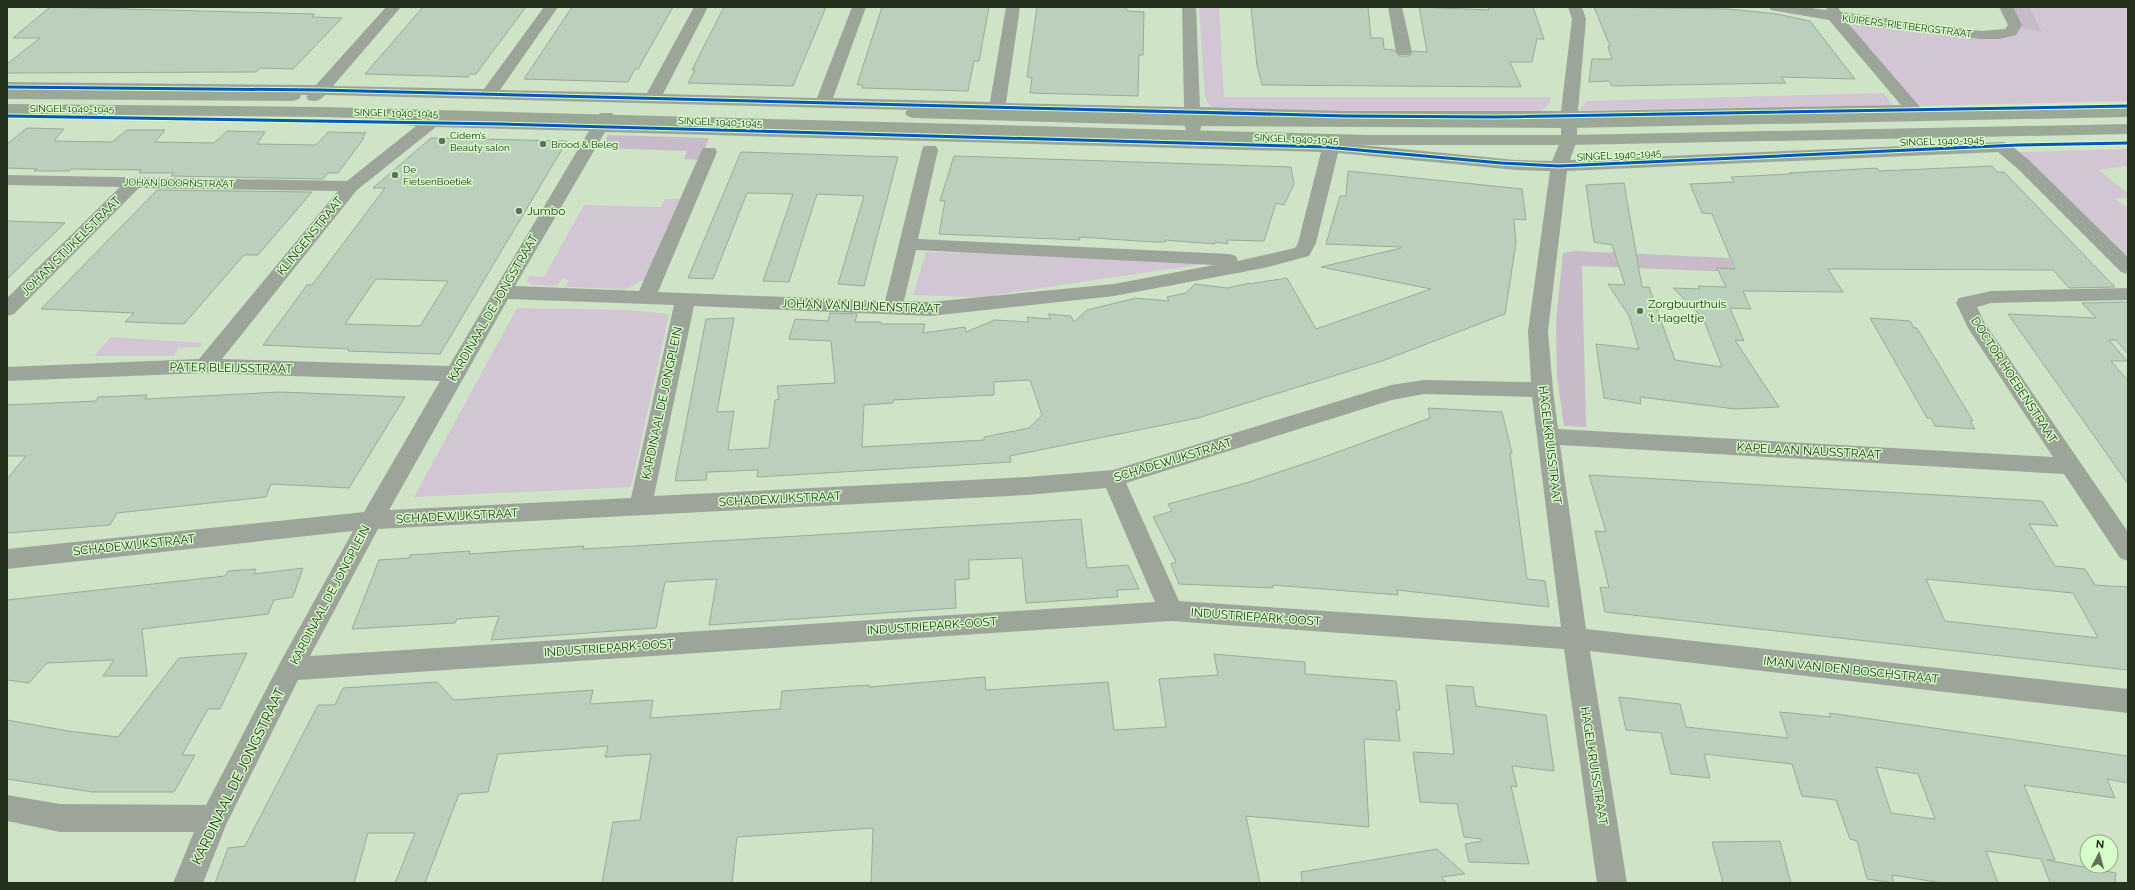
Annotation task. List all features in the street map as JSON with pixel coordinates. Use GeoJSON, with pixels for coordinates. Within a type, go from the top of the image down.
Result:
{"type":"FeatureCollection","features":[{"type":"Feature","properties":{"kind":"main road","name":"SINGEL 1940-1945"},"geometry":{"type":"LineString","coordinates":[[7,94],[317,93],[606,117]]}},
{"type":"Feature","properties":{"kind":"main road","name":"SINGEL 1940-1945"},"geometry":{"type":"LineString","coordinates":[[7,109],[1193,124],[2128,112]]}},
{"type":"Feature","properties":{"kind":"main road","name":"SINGEL 1940-1945"},"geometry":{"type":"LineString","coordinates":[[1193,124],[1368,140],[1569,140],[2128,129]]}},
{"type":"Feature","properties":{"kind":"street"},"geometry":{"type":"LineString","coordinates":[[317,93],[394,7]]}},
{"type":"Feature","properties":{"kind":"street"},"geometry":{"type":"LineString","coordinates":[[489,94],[551,7]]}},
{"type":"Feature","properties":{"kind":"street"},"geometry":{"type":"LineString","coordinates":[[652,99],[701,7]]}},
{"type":"Feature","properties":{"kind":"street"},"geometry":{"type":"LineString","coordinates":[[823,104],[859,7]]}},
{"type":"Feature","properties":{"kind":"street"},"geometry":{"type":"LineString","coordinates":[[997,108],[1013,7]]}},
{"type":"Feature","properties":{"kind":"street"},"geometry":{"type":"LineString","coordinates":[[1189,7],[1193,124]]}},
{"type":"Feature","properties":{"kind":"street"},"geometry":{"type":"LineString","coordinates":[[1395,7],[1404,52]]}},
{"type":"Feature","properties":{"kind":"street","name":"HAGELKRUISSTRAAT"},"geometry":{"type":"LineString","coordinates":[[1575,7],[1579,19],[1569,140],[1559,166],[1538,331],[1542,390],[1575,639],[1612,883]]}},
{"type":"Feature","properties":{"kind":"street","name":"KUIPERS-RIETBERGSTRAAT"},"geometry":{"type":"LineString","coordinates":[[1776,7],[1833,12],[1962,34],[1999,35],[2011,32],[2015,25],[2006,7]]}},
{"type":"Feature","properties":{"kind":"street","name":"SINGEL 1940-1945"},"geometry":{"type":"LineString","coordinates":[[1570,119],[1914,110],[1833,12]]}},
{"type":"Feature","properties":{"kind":"street","name":"SINGEL 1940-1945"},"geometry":{"type":"LineString","coordinates":[[7,87],[317,93],[489,94],[997,108],[1193,124]]}},
{"type":"Feature","properties":{"kind":"street","name":"SINGEL 1940-1945"},"geometry":{"type":"LineString","coordinates":[[393,114],[399,121],[432,122],[606,117],[1331,148],[1516,165],[1559,166],[2002,147],[2023,164],[2128,268]]}},
{"type":"Feature","properties":{"kind":"street","name":"KARDINAAL DE JONGSTRAAT"},"geometry":{"type":"LineString","coordinates":[[371,520],[502,292],[606,117]]}},
{"type":"Feature","properties":{"kind":"street","name":"KLINGENSTRAAT"},"geometry":{"type":"LineString","coordinates":[[205,366],[351,186],[432,122]]}},
{"type":"Feature","properties":{"kind":"street","name":"JOHAN VAN BIJNENSTRAAT"},"geometry":{"type":"LineString","coordinates":[[502,292],[893,308],[944,308],[1114,290],[1264,262],[1302,252],[1307,243],[1331,148]]}},
{"type":"Feature","properties":{"kind":"street"},"geometry":{"type":"LineString","coordinates":[[893,308],[930,150]]}},
{"type":"Feature","properties":{"kind":"street"},"geometry":{"type":"LineString","coordinates":[[646,298],[709,152]]}},
{"type":"Feature","properties":{"kind":"street","name":"JOHAN DOORNSTRAAT"},"geometry":{"type":"LineString","coordinates":[[7,180],[351,186]]}},
{"type":"Feature","properties":{"kind":"street","name":"JOHAN STIJKELSTRAAT"},"geometry":{"type":"LineString","coordinates":[[7,309],[135,182]]}},
{"type":"Feature","properties":{"kind":"street","name":"JOHAN VAN BIJNENSTRAAT"},"geometry":{"type":"LineString","coordinates":[[908,244],[1264,262]]}},
{"type":"Feature","properties":{"kind":"street","name":"DOCTOR HOEBENSTRAAT"},"geometry":{"type":"LineString","coordinates":[[2128,294],[1991,297],[1966,303],[1975,323],[2128,551]]}},
{"type":"Feature","properties":{"kind":"street","name":"KARDINAAL DE JONGPLEIN"},"geometry":{"type":"LineString","coordinates":[[640,506],[685,300]]}},
{"type":"Feature","properties":{"kind":"street","name":"PATER BLEIJSSTRAAT"},"geometry":{"type":"LineString","coordinates":[[7,374],[205,366],[456,374]]}},
{"type":"Feature","properties":{"kind":"street","name":"SCHADEWIJKSTRAAT"},"geometry":{"type":"LineString","coordinates":[[7,559],[371,520],[1019,487],[1113,479],[1391,393],[1424,387],[1542,390]]}},
{"type":"Feature","properties":{"kind":"street","name":"KAPELAAN NAUSSTRAAT"},"geometry":{"type":"LineString","coordinates":[[1548,436],[2070,466]]}},
{"type":"Feature","properties":{"kind":"street"},"geometry":{"type":"LineString","coordinates":[[1113,479],[1171,612]]}},
{"type":"Feature","properties":{"kind":"street","name":"KARDINAAL DE JONGPLEIN"},"geometry":{"type":"LineString","coordinates":[[290,669],[371,520]]}},
{"type":"Feature","properties":{"kind":"street","name":"INDUSTRIEPARK-OOST"},"geometry":{"type":"LineString","coordinates":[[290,669],[1171,612],[1575,639]]}},
{"type":"Feature","properties":{"kind":"street","name":"IMAN VAN DEN BOSCHSTRAAT"},"geometry":{"type":"LineString","coordinates":[[1575,639],[2128,701]]}},
{"type":"Feature","properties":{"kind":"street","name":"KARDINAAL DE JONGSTRAAT"},"geometry":{"type":"LineString","coordinates":[[188,883],[214,819],[290,669]]}},
{"type":"Feature","properties":{"kind":"street"},"geometry":{"type":"LineString","coordinates":[[7,808],[60,818],[214,819]]}},
{"type":"Feature","properties":{"kind":"shaded area"},"geometry":{"type":"Polygon","coordinates":[[[1199,7],[1219,7],[1224,97],[1551,97],[1549,105],[1541,111],[1293,111],[1214,108],[1209,105],[1205,97],[1199,7]]]}},
{"type":"Feature","properties":{"kind":"shaded area"},"geometry":{"type":"Polygon","coordinates":[[[2012,7],[2030,7],[2042,32],[2017,27],[2012,7]]]}},
{"type":"Feature","properties":{"kind":"shaded area"},"geometry":{"type":"Polygon","coordinates":[[[2030,7],[2128,7],[2128,101],[1918,106],[1852,30],[1851,26],[1853,23],[1859,23],[1982,37],[2017,27],[2042,31],[2030,7]]]}},
{"type":"Feature","properties":{"kind":"shaded area"},"geometry":{"type":"Polygon","coordinates":[[[1884,93],[1893,106],[1579,110],[1587,101],[1884,93]]]}},
{"type":"Feature","properties":{"kind":"shaded area"},"geometry":{"type":"Polygon","coordinates":[[[608,135],[709,138],[700,160],[684,159],[687,151],[601,148],[608,135]]]}},
{"type":"Feature","properties":{"kind":"shaded area"},"geometry":{"type":"Polygon","coordinates":[[[2128,149],[2128,166],[2098,170],[2128,193],[2128,197],[2115,199],[2128,208],[2128,256],[2020,152],[2128,149]]]}},
{"type":"Feature","properties":{"kind":"shaded area"},"geometry":{"type":"Polygon","coordinates":[[[665,199],[680,199],[645,280],[625,289],[565,287],[569,280],[562,279],[557,286],[532,285],[527,281],[529,276],[544,277],[584,205],[661,207],[665,199]]]}},
{"type":"Feature","properties":{"kind":"shaded area"},"geometry":{"type":"Polygon","coordinates":[[[1576,251],[1729,258],[1735,272],[1582,266],[1586,427],[1564,426],[1557,376],[1556,320],[1563,253],[1576,251]]]}},
{"type":"Feature","properties":{"kind":"shaded area"},"geometry":{"type":"Polygon","coordinates":[[[926,252],[1223,261],[995,295],[994,298],[913,295],[926,252]]]}},
{"type":"Feature","properties":{"kind":"shaded area"},"geometry":{"type":"Polygon","coordinates":[[[517,308],[628,310],[669,314],[631,487],[414,497],[517,308]]]}},
{"type":"Feature","properties":{"kind":"shaded area"},"geometry":{"type":"Polygon","coordinates":[[[111,337],[203,343],[200,347],[179,348],[173,356],[94,356],[111,337]]]}},
{"type":"Feature","properties":{"kind":"building"},"geometry":{"type":"Polygon","coordinates":[[[50,7],[315,14],[312,17],[342,18],[293,69],[260,68],[256,72],[7,73],[7,64],[40,38],[13,38],[50,7]]]}},
{"type":"Feature","properties":{"kind":"building"},"geometry":{"type":"Polygon","coordinates":[[[423,7],[526,7],[476,74],[470,74],[468,77],[365,74],[423,7]]]}},
{"type":"Feature","properties":{"kind":"building"},"geometry":{"type":"Polygon","coordinates":[[[572,7],[673,7],[638,69],[635,69],[628,82],[524,79],[572,7]]]}},
{"type":"Feature","properties":{"kind":"building"},"geometry":{"type":"Polygon","coordinates":[[[724,7],[826,7],[793,86],[688,83],[695,70],[692,70],[724,7]]]}},
{"type":"Feature","properties":{"kind":"building"},"geometry":{"type":"Polygon","coordinates":[[[882,7],[989,7],[979,61],[974,61],[968,91],[862,88],[863,85],[857,85],[882,7]]]}},
{"type":"Feature","properties":{"kind":"building"},"geometry":{"type":"Polygon","coordinates":[[[1037,7],[1126,7],[1127,11],[1144,12],[1143,55],[1139,55],[1138,96],[1030,93],[1032,78],[1027,77],[1037,7]]]}},
{"type":"Feature","properties":{"kind":"building"},"geometry":{"type":"Polygon","coordinates":[[[1251,7],[1368,7],[1371,38],[1383,38],[1384,49],[1394,50],[1399,56],[1409,56],[1413,51],[1427,52],[1419,7],[1489,10],[1488,7],[1533,7],[1544,39],[1537,39],[1532,62],[1510,62],[1521,87],[1262,85],[1257,66],[1251,7]]]}},
{"type":"Feature","properties":{"kind":"building"},"geometry":{"type":"Polygon","coordinates":[[[1594,7],[1729,9],[1777,14],[1810,21],[1855,79],[1781,77],[1786,83],[1612,86],[1609,81],[1589,82],[1592,59],[1612,59],[1608,47],[1610,46],[1594,7]]]}},
{"type":"Feature","properties":{"kind":"building"},"geometry":{"type":"Polygon","coordinates":[[[27,128],[64,129],[54,141],[112,142],[127,130],[165,130],[155,142],[214,143],[227,131],[265,132],[257,144],[316,145],[328,132],[366,133],[362,138],[364,138],[338,173],[328,173],[323,179],[171,176],[174,173],[139,173],[141,170],[72,169],[69,171],[34,171],[37,169],[7,168],[7,144],[27,128]]]}},
{"type":"Feature","properties":{"kind":"building"},"geometry":{"type":"Polygon","coordinates":[[[431,138],[567,141],[440,354],[348,351],[349,349],[263,345],[307,285],[312,285],[385,188],[373,188],[431,138]],[[376,279],[345,324],[420,326],[448,281],[376,279]]]}},
{"type":"Feature","properties":{"kind":"building"},"geometry":{"type":"Polygon","coordinates":[[[741,152],[898,157],[864,286],[838,284],[864,196],[817,194],[789,282],[763,281],[793,194],[747,193],[713,279],[688,278],[741,152]]]}},
{"type":"Feature","properties":{"kind":"building"},"geometry":{"type":"Polygon","coordinates":[[[954,156],[1291,167],[1294,184],[1284,205],[1276,203],[1264,241],[1227,240],[1228,244],[1215,242],[1215,244],[1165,240],[1166,242],[1154,242],[1079,237],[1080,240],[939,234],[945,201],[940,201],[954,156]]]}},
{"type":"Feature","properties":{"kind":"building"},"geometry":{"type":"Polygon","coordinates":[[[1992,166],[1997,172],[2004,172],[2115,287],[2069,288],[2053,270],[1828,269],[1843,292],[1743,291],[1751,309],[1730,308],[1744,341],[1735,340],[1779,407],[1735,409],[1640,397],[1641,404],[1604,398],[1596,344],[1639,349],[1629,316],[1608,284],[1625,285],[1612,245],[1594,242],[1586,185],[1624,183],[1642,287],[1649,287],[1675,360],[1722,367],[1703,318],[1673,288],[1700,289],[1698,286],[1726,287],[1717,268],[1735,269],[1712,214],[1702,213],[1690,184],[1734,182],[1731,177],[1791,174],[1789,173],[1877,168],[1879,171],[1992,166]]]}},
{"type":"Feature","properties":{"kind":"building"},"geometry":{"type":"Polygon","coordinates":[[[1348,171],[1522,189],[1526,220],[1514,219],[1516,243],[1505,314],[1382,361],[1198,418],[1010,456],[1011,462],[757,477],[758,470],[707,472],[706,480],[675,481],[706,319],[734,318],[717,412],[734,411],[728,450],[769,448],[775,400],[779,399],[777,386],[835,383],[831,341],[789,339],[795,319],[828,321],[830,313],[857,314],[855,322],[881,322],[881,324],[925,324],[923,333],[965,327],[966,332],[995,320],[1029,322],[1027,317],[1051,319],[1048,314],[1071,316],[1074,322],[1087,310],[1136,298],[1169,301],[1167,297],[1186,293],[1195,284],[1227,288],[1287,278],[1316,329],[1431,289],[1321,267],[1401,248],[1326,244],[1340,196],[1346,196],[1348,171]],[[1030,380],[994,382],[994,395],[893,400],[893,403],[864,405],[862,447],[984,440],[984,437],[1029,428],[1042,415],[1030,380]]]}},
{"type":"Feature","properties":{"kind":"building"},"geometry":{"type":"Polygon","coordinates":[[[157,190],[312,192],[258,255],[244,255],[184,324],[125,322],[134,313],[41,309],[157,190]]]}},
{"type":"Feature","properties":{"kind":"building"},"geometry":{"type":"Polygon","coordinates":[[[7,221],[65,223],[7,279],[7,221]]]}},
{"type":"Feature","properties":{"kind":"building"},"geometry":{"type":"Polygon","coordinates":[[[2128,302],[2128,354],[2116,340],[2109,340],[2127,361],[2111,361],[2128,381],[2128,484],[2008,314],[2096,318],[2082,303],[2128,302]]]}},
{"type":"Feature","properties":{"kind":"building"},"geometry":{"type":"Polygon","coordinates":[[[1870,318],[1910,321],[1914,328],[1917,328],[1973,421],[1970,421],[1975,429],[1935,426],[1931,418],[1927,418],[1870,318]]]}},
{"type":"Feature","properties":{"kind":"building"},"geometry":{"type":"Polygon","coordinates":[[[280,392],[405,397],[349,488],[271,484],[266,497],[117,513],[110,525],[7,533],[7,479],[26,456],[7,456],[7,405],[96,401],[98,397],[147,395],[145,399],[280,392]]]}},
{"type":"Feature","properties":{"kind":"building"},"geometry":{"type":"Polygon","coordinates":[[[1428,408],[1502,412],[1512,453],[1510,453],[1527,579],[1545,581],[1549,607],[1397,590],[1398,595],[1273,585],[1273,588],[1179,584],[1171,564],[1176,562],[1153,517],[1172,511],[1168,504],[1246,483],[1324,457],[1430,418],[1428,408]]]}},
{"type":"Feature","properties":{"kind":"building"},"geometry":{"type":"Polygon","coordinates":[[[1589,475],[2042,501],[2058,526],[2029,524],[2055,566],[2085,569],[2095,585],[2128,587],[2128,670],[1605,612],[1600,587],[1609,588],[1595,531],[1606,532],[1589,475]],[[1926,579],[1945,621],[2098,638],[2073,593],[1926,579]]]}},
{"type":"Feature","properties":{"kind":"building"},"geometry":{"type":"Polygon","coordinates":[[[1081,519],[1087,568],[1128,565],[1139,589],[1117,590],[1118,597],[1026,603],[1022,558],[969,560],[969,579],[955,580],[956,608],[709,625],[717,579],[665,582],[656,628],[491,640],[499,616],[457,619],[455,623],[352,629],[379,560],[409,558],[410,555],[470,551],[469,554],[584,546],[583,549],[1081,519]]]}},
{"type":"Feature","properties":{"kind":"building"},"geometry":{"type":"Polygon","coordinates":[[[303,568],[293,597],[274,600],[268,614],[142,629],[147,676],[103,676],[114,660],[47,663],[29,683],[7,680],[7,600],[225,576],[228,571],[256,569],[254,574],[303,568]]]}},
{"type":"Feature","properties":{"kind":"building"},"geometry":{"type":"Polygon","coordinates":[[[247,653],[220,709],[208,709],[182,755],[195,755],[174,792],[92,792],[7,779],[7,720],[68,731],[118,737],[179,658],[247,653]]]}},
{"type":"Feature","properties":{"kind":"building"},"geometry":{"type":"Polygon","coordinates":[[[1214,654],[1305,662],[1305,674],[1396,681],[1400,710],[1396,710],[1400,741],[1364,739],[1369,827],[1246,816],[1260,883],[871,883],[873,828],[737,837],[732,883],[602,883],[613,822],[640,820],[651,754],[605,757],[608,746],[498,754],[488,792],[459,794],[425,883],[395,883],[415,833],[368,833],[354,883],[215,883],[228,848],[245,846],[318,705],[335,705],[343,688],[437,682],[454,700],[593,690],[590,704],[653,700],[650,718],[780,709],[782,691],[869,685],[869,687],[985,677],[986,690],[1108,682],[1114,730],[1166,727],[1159,679],[1218,675],[1214,654]]]}},
{"type":"Feature","properties":{"kind":"building"},"geometry":{"type":"Polygon","coordinates":[[[1446,685],[1473,687],[1476,706],[1546,715],[1554,771],[1512,766],[1517,787],[1511,786],[1529,864],[1469,862],[1465,844],[1482,841],[1482,839],[1464,837],[1457,804],[1420,802],[1413,752],[1454,754],[1446,685]]]}},
{"type":"Feature","properties":{"kind":"building"},"geometry":{"type":"Polygon","coordinates":[[[1619,697],[1680,704],[1686,727],[1788,738],[1780,712],[1831,717],[1829,713],[2128,756],[2128,783],[2107,779],[2115,798],[2024,785],[2055,860],[2047,860],[2079,866],[2079,874],[2116,874],[2115,883],[2050,883],[2041,859],[1986,851],[1998,883],[1942,883],[1892,875],[1894,883],[1867,879],[1857,841],[1850,839],[1836,800],[1802,796],[1792,764],[1704,754],[1710,778],[1671,774],[1661,733],[1626,730],[1619,697]],[[1876,767],[1891,813],[1935,819],[1918,774],[1876,767]]]}},
{"type":"Feature","properties":{"kind":"building"},"geometry":{"type":"Polygon","coordinates":[[[1780,841],[1791,883],[1723,883],[1712,842],[1780,841]]]}},
{"type":"Feature","properties":{"kind":"building"},"geometry":{"type":"Polygon","coordinates":[[[1437,849],[1465,874],[1441,877],[1447,883],[1302,883],[1301,872],[1437,849]]]}},
{"type":"Feature","properties":{"kind":"cycle path"},"geometry":{"type":"LineString","coordinates":[[7,87],[320,90],[1346,116],[1495,117],[2128,106]]}},
{"type":"Feature","properties":{"kind":"cycle path"},"geometry":{"type":"LineString","coordinates":[[7,116],[337,120],[831,132],[1326,147],[1384,151],[1501,163],[1559,166],[2019,145],[2128,143]]}},
{"type":"Feature","properties":{"kind":"place","name":"Cidem’s Beauty salon"},"geometry":{"type":"Point","coordinates":[442,141]}},
{"type":"Feature","properties":{"kind":"place","name":"Brood & Beleg"},"geometry":{"type":"Point","coordinates":[543,144]}},
{"type":"Feature","properties":{"kind":"place","name":"De FietsenBoetiek"},"geometry":{"type":"Point","coordinates":[395,175]}},
{"type":"Feature","properties":{"kind":"place","name":"Jumbo"},"geometry":{"type":"Point","coordinates":[519,211]}},
{"type":"Feature","properties":{"kind":"place","name":"Zorgbuurthuis 't Hageltje"},"geometry":{"type":"Point","coordinates":[1640,311]}}]}
